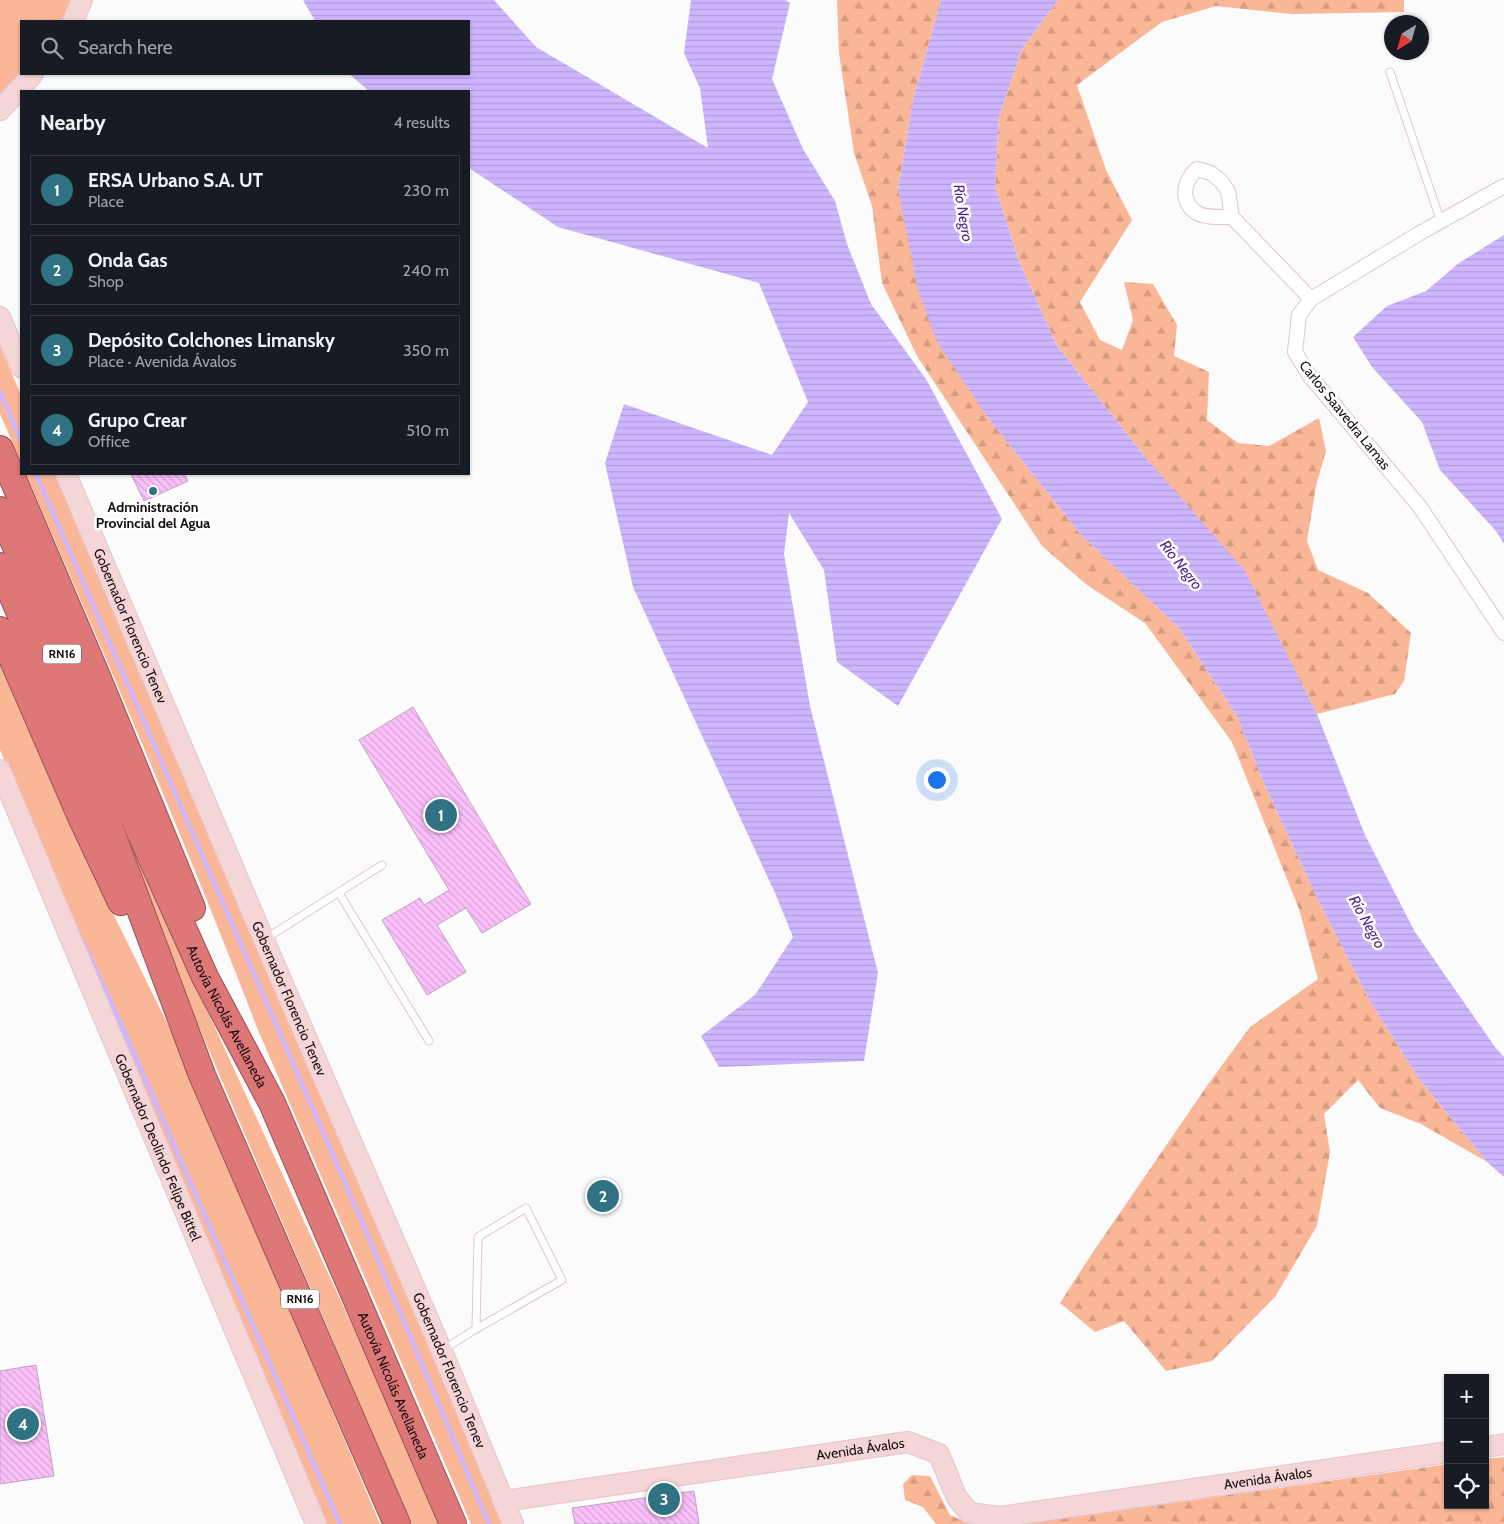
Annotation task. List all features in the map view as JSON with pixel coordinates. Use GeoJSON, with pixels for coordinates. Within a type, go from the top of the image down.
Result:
{"type":"FeatureCollection","features":[{"type":"Feature","properties":{"kind":"highway"},"geometry":{"type":"LineString","coordinates":[[0,448],[96,674],[272,1102]]}},
{"type":"Feature","properties":{"kind":"highway","name":"Autovía Nicolás Avellaneda"},"geometry":{"type":"LineString","coordinates":[[0,510],[125,799],[205,977],[272,1102],[453,1524]]}},
{"type":"Feature","properties":{"kind":"highway","name":"RN16"},"geometry":{"type":"LineString","coordinates":[[0,566],[103,810],[202,1075],[397,1524]]}},
{"type":"Feature","properties":{"kind":"highway"},"geometry":{"type":"LineString","coordinates":[[0,630],[81,817],[202,1075]]}},
{"type":"Feature","properties":{"kind":"street"},"geometry":{"type":"LineString","coordinates":[[73,20],[82,0]]}},
{"type":"Feature","properties":{"kind":"street"},"geometry":{"type":"LineString","coordinates":[[0,110],[32,75]]}},
{"type":"Feature","properties":{"kind":"street","name":"Carlos Saavedra Lamas"},"geometry":{"type":"LineString","coordinates":[[1504,186],[1312,300],[1299,315],[1295,352],[1310,375],[1420,507],[1504,633]]}},
{"type":"Feature","properties":{"kind":"street"},"geometry":{"type":"LineString","coordinates":[[1232,217],[1312,300]]}},
{"type":"Feature","properties":{"kind":"street"},"geometry":{"type":"LineString","coordinates":[[0,317],[20,365]]}},
{"type":"Feature","properties":{"kind":"street","name":"Gobernador Florencio Tenev"},"geometry":{"type":"LineString","coordinates":[[66,475],[264,940],[442,1351],[513,1524]]}},
{"type":"Feature","properties":{"kind":"street","name":"Gobernador Deolindo Felipe Bittel"},"geometry":{"type":"LineString","coordinates":[[0,770],[316,1524]]}},
{"type":"Feature","properties":{"kind":"street","name":"Avenida Ávalos"},"geometry":{"type":"LineString","coordinates":[[503,1501],[908,1442],[938,1454],[956,1496],[969,1513],[1000,1517],[1444,1453]]}},
{"type":"Feature","properties":{"kind":"street"},"geometry":{"type":"LineString","coordinates":[[1489,1446],[1504,1444]]}},
{"type":"Feature","properties":{"kind":"lane"},"geometry":{"type":"LineString","coordinates":[[1390,72],[1441,222]]}},
{"type":"Feature","properties":{"kind":"lane"},"geometry":{"type":"LineString","coordinates":[[264,940],[382,865]]}},
{"type":"Feature","properties":{"kind":"lane"},"geometry":{"type":"LineString","coordinates":[[339,893],[429,1041]]}},
{"type":"Feature","properties":{"kind":"lane"},"geometry":{"type":"LineString","coordinates":[[442,1351],[476,1329],[562,1280],[526,1208],[478,1237],[476,1329]]}},
{"type":"Feature","properties":{"kind":"green space"},"geometry":{"type":"Polygon","coordinates":[[[0,0],[73,0],[64,20],[20,20],[20,75],[0,100],[0,0]]]}},
{"type":"Feature","properties":{"kind":"green space"},"geometry":{"type":"Polygon","coordinates":[[[837,0],[941,0],[913,100],[898,189],[988,418],[1082,536],[1179,628],[1237,716],[1263,781],[1318,900],[1371,1003],[1419,1079],[1487,1162],[1421,1124],[1380,1108],[1358,1080],[1324,1114],[1330,1152],[1317,1226],[1275,1297],[1212,1361],[1166,1371],[1124,1321],[1095,1332],[1060,1303],[1209,1083],[1250,1027],[1318,979],[1299,909],[1232,742],[1145,623],[1087,585],[1042,546],[917,356],[882,283],[872,206],[854,153],[839,53],[837,0]]]}},
{"type":"Feature","properties":{"kind":"green space"},"geometry":{"type":"Polygon","coordinates":[[[1058,0],[1404,0],[1404,12],[1291,14],[1216,6],[1162,22],[1077,85],[1106,170],[1132,220],[1080,302],[1100,340],[1122,350],[1133,320],[1124,282],[1153,284],[1177,325],[1174,356],[1209,372],[1207,420],[1238,443],[1269,446],[1319,418],[1326,451],[1316,486],[1307,541],[1318,570],[1368,593],[1411,633],[1404,681],[1395,694],[1317,714],[1277,636],[1147,459],[1057,346],[1018,259],[995,186],[999,116],[1022,49],[1058,0]]]}},
{"type":"Feature","properties":{"kind":"green space"},"geometry":{"type":"Polygon","coordinates":[[[0,346],[20,393],[20,460],[0,414],[0,346]]]}},
{"type":"Feature","properties":{"kind":"green space"},"geometry":{"type":"Polygon","coordinates":[[[26,475],[55,475],[504,1524],[471,1524],[258,1030],[116,681],[26,475]]]}},
{"type":"Feature","properties":{"kind":"green space"},"geometry":{"type":"Polygon","coordinates":[[[0,653],[98,883],[176,1041],[380,1524],[327,1524],[0,750],[0,653]]]}},
{"type":"Feature","properties":{"kind":"green space"},"geometry":{"type":"Polygon","coordinates":[[[113,806],[403,1436],[441,1524],[411,1524],[196,1020],[113,806]]]}},
{"type":"Feature","properties":{"kind":"green space"},"geometry":{"type":"Polygon","coordinates":[[[1504,1457],[1504,1524],[1023,1524],[1444,1465],[1444,1509],[1489,1509],[1489,1459],[1504,1457]]]}},
{"type":"Feature","properties":{"kind":"green space"},"geometry":{"type":"Polygon","coordinates":[[[912,1475],[930,1476],[950,1515],[970,1524],[936,1524],[923,1507],[905,1500],[903,1484],[912,1475]]]}},
{"type":"Feature","properties":{"kind":"water"},"geometry":{"type":"Polygon","coordinates":[[[303,0],[494,0],[536,47],[708,148],[700,88],[684,53],[691,0],[785,0],[790,3],[772,79],[803,149],[835,201],[847,244],[871,304],[926,379],[1002,519],[898,706],[837,662],[824,570],[789,513],[784,554],[810,706],[878,973],[864,1061],[719,1067],[701,1036],[755,995],[793,937],[775,893],[633,587],[605,463],[624,404],[772,455],[808,402],[759,283],[558,227],[470,169],[470,90],[368,90],[350,75],[470,75],[470,20],[314,20],[303,0]]]}},
{"type":"Feature","properties":{"kind":"water","name":"Río Negro"},"geometry":{"type":"Polygon","coordinates":[[[941,0],[1058,0],[1022,49],[999,116],[995,186],[1018,259],[1057,346],[1147,459],[1245,571],[1317,714],[1365,835],[1415,932],[1495,1047],[1504,1057],[1504,1177],[1487,1162],[1419,1079],[1371,1003],[1318,900],[1263,781],[1237,716],[1179,628],[1082,536],[988,418],[937,342],[918,290],[898,189],[913,100],[941,0]]]}},
{"type":"Feature","properties":{"kind":"water"},"geometry":{"type":"Polygon","coordinates":[[[1504,235],[1504,544],[1496,531],[1440,470],[1422,422],[1372,367],[1353,337],[1387,306],[1426,291],[1459,263],[1504,235]]]}},
{"type":"Feature","properties":{"kind":"building","name":"Administración Provincial del Agua"},"geometry":{"type":"Polygon","coordinates":[[[131,475],[185,475],[188,481],[144,501],[131,475]]]}},
{"type":"Feature","properties":{"kind":"building"},"geometry":{"type":"Polygon","coordinates":[[[413,707],[531,904],[482,933],[466,908],[437,925],[466,972],[427,995],[382,920],[420,898],[424,905],[449,890],[359,740],[413,707]]]}},
{"type":"Feature","properties":{"kind":"building"},"geometry":{"type":"Polygon","coordinates":[[[36,1365],[54,1476],[0,1484],[0,1371],[36,1365]]]}},
{"type":"Feature","properties":{"kind":"building"},"geometry":{"type":"Polygon","coordinates":[[[694,1491],[699,1524],[575,1524],[572,1508],[694,1491]]]}},
{"type":"Feature","properties":{"kind":"waterway"},"geometry":{"type":"LineString","coordinates":[[0,392],[20,439]]}},
{"type":"Feature","properties":{"kind":"waterway"},"geometry":{"type":"LineString","coordinates":[[36,475],[363,1224],[489,1524]]}},
{"type":"Feature","properties":{"kind":"waterway"},"geometry":{"type":"LineString","coordinates":[[83,942],[129,1042],[340,1524]]}},
{"type":"Feature","properties":{"kind":"place","name":"Administración Provincial del Agua"},"geometry":{"type":"Point","coordinates":[153,491]}},
{"type":"Feature","properties":{"kind":"place","name":"ERSA Urbano S.A. UT"},"geometry":{"type":"Point","coordinates":[441,815]}},
{"type":"Feature","properties":{"kind":"place","name":"Onda Gas"},"geometry":{"type":"Point","coordinates":[603,1196]}},
{"type":"Feature","properties":{"kind":"place","name":"Grupo Crear"},"geometry":{"type":"Point","coordinates":[23,1424]}},
{"type":"Feature","properties":{"kind":"place","name":"Depósito Colchones Limansky"},"geometry":{"type":"Point","coordinates":[664,1499]}}]}
